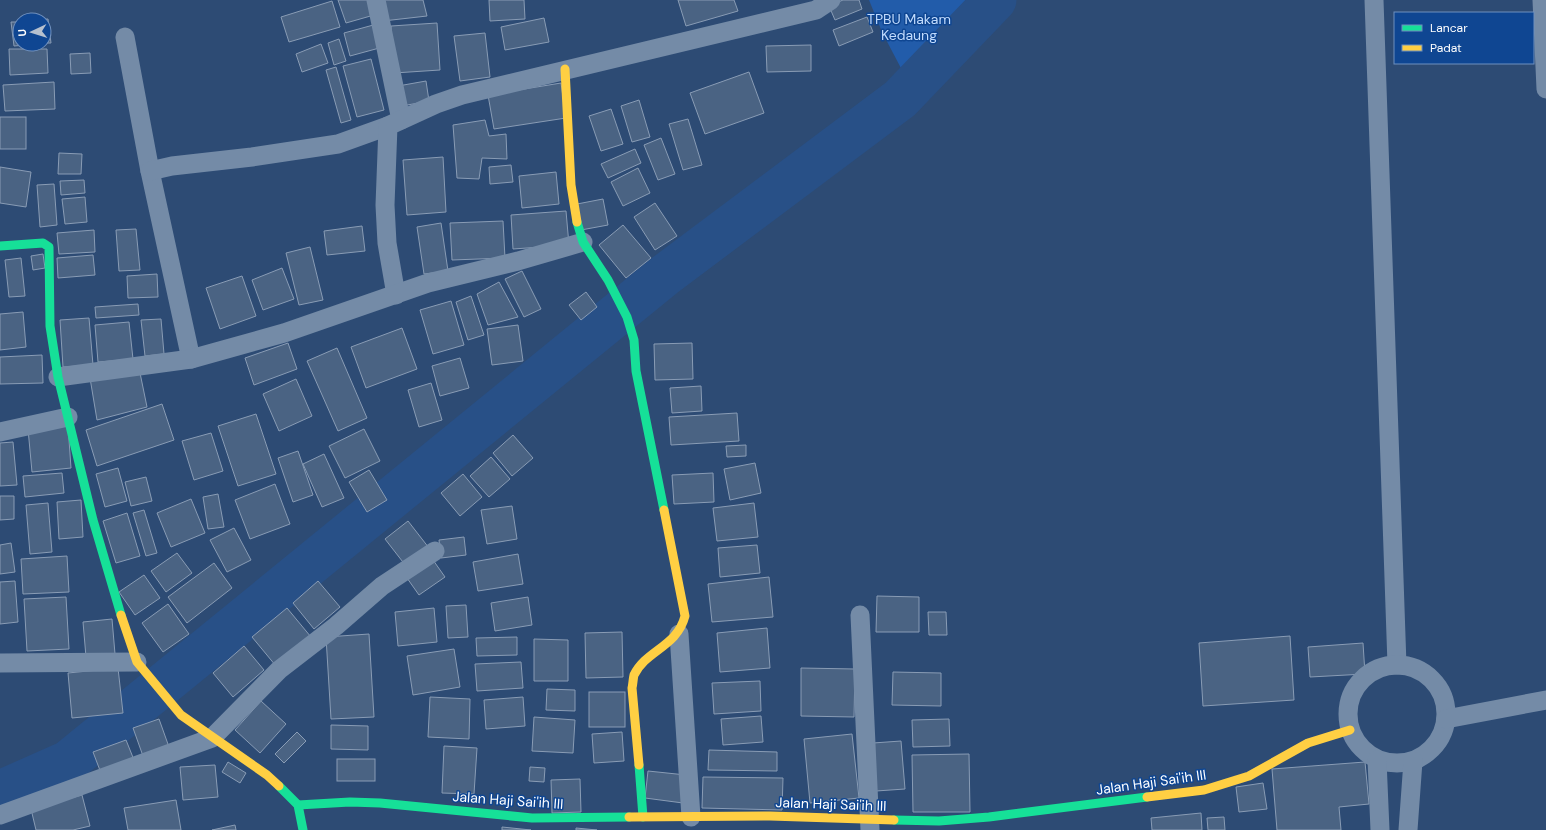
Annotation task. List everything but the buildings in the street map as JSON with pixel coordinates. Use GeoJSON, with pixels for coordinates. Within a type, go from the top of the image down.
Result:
{"type":"FeatureCollection","features":[{"type":"Feature","properties":{"kind":"street"},"geometry":{"type":"LineString","coordinates":[[376,0],[394,123],[386,205],[387,243],[396,295]]}},
{"type":"Feature","properties":{"kind":"street"},"geometry":{"type":"LineString","coordinates":[[150,171],[172,166],[252,157],[338,144],[394,123],[455,97],[565,69],[681,44],[816,10],[831,0]]}},
{"type":"Feature","properties":{"kind":"street"},"geometry":{"type":"LineString","coordinates":[[1374,0],[1397,665]]}},
{"type":"Feature","properties":{"kind":"street"},"geometry":{"type":"LineString","coordinates":[[1542,0],[1546,89]]}},
{"type":"Feature","properties":{"kind":"street"},"geometry":{"type":"LineString","coordinates":[[125,37],[150,171],[191,359]]}},
{"type":"Feature","properties":{"kind":"street"},"geometry":{"type":"LineString","coordinates":[[565,69],[571,185],[575,214],[583,242],[619,299],[627,317],[634,340],[636,371],[685,616],[684,626],[679,634],[641,667],[634,677],[632,688],[643,817]]}},
{"type":"Feature","properties":{"kind":"street"},"geometry":{"type":"LineString","coordinates":[[58,377],[191,359],[284,333],[428,283],[518,261],[583,242]]}},
{"type":"Feature","properties":{"kind":"street"},"geometry":{"type":"LineString","coordinates":[[0,246],[43,243],[47,244],[49,247],[50,326],[58,377],[105,562],[141,667],[162,695],[181,715],[267,775],[298,805],[303,830]]}},
{"type":"Feature","properties":{"kind":"street"},"geometry":{"type":"LineString","coordinates":[[0,432],[68,417]]}},
{"type":"Feature","properties":{"kind":"street"},"geometry":{"type":"LineString","coordinates":[[0,815],[212,738],[279,670],[336,626],[382,586],[435,551]]}},
{"type":"Feature","properties":{"kind":"street"},"geometry":{"type":"LineString","coordinates":[[860,615],[870,825]]}},
{"type":"Feature","properties":{"kind":"street"},"geometry":{"type":"LineString","coordinates":[[679,634],[691,817]]}},
{"type":"Feature","properties":{"kind":"street"},"geometry":{"type":"LineString","coordinates":[[0,663],[141,667]]}},
{"type":"Feature","properties":{"kind":"street"},"geometry":{"type":"LineString","coordinates":[[1397,665],[1413,668],[1422,673],[1438,688],[1444,703],[1446,719],[1442,733],[1436,745],[1425,755],[1413,761],[1395,764],[1377,760],[1360,748],[1350,730],[1348,707],[1357,685],[1374,670],[1397,665]]}},
{"type":"Feature","properties":{"kind":"street"},"geometry":{"type":"LineString","coordinates":[[1446,719],[1546,700]]}},
{"type":"Feature","properties":{"kind":"street","name":"Jalan Haji Sai'ih III"},"geometry":{"type":"LineString","coordinates":[[298,805],[350,802],[380,803],[532,818],[770,816],[870,825],[939,826],[990,824],[1204,790],[1249,776],[1308,743],[1350,730]]}},
{"type":"Feature","properties":{"kind":"street"},"geometry":{"type":"LineString","coordinates":[[1377,760],[1380,830]]}},
{"type":"Feature","properties":{"kind":"street"},"geometry":{"type":"LineString","coordinates":[[1408,830],[1413,761]]}},
{"type":"Feature","properties":{"kind":"green space","name":"TPBU Makam Kedaung"},"geometry":{"type":"Polygon","coordinates":[[[869,0],[971,0],[903,72],[882,32],[869,0]]]}},
{"type":"Feature","properties":{"kind":"waterway"},"geometry":{"type":"LineString","coordinates":[[0,792],[68,762],[665,275],[900,99],[995,0]]}},
{"type":"Feature","properties":{"kind":"traffic: fast"},"geometry":{"type":"LineString","coordinates":[[577,222],[583,242],[608,280],[627,317],[634,340],[636,371],[664,510]]}},
{"type":"Feature","properties":{"kind":"traffic: fast"},"geometry":{"type":"LineString","coordinates":[[0,246],[43,243],[49,247],[50,326],[58,377],[93,520],[121,615]]}},
{"type":"Feature","properties":{"kind":"traffic: fast"},"geometry":{"type":"LineString","coordinates":[[639,765],[643,817]]}},
{"type":"Feature","properties":{"kind":"traffic: fast"},"geometry":{"type":"LineString","coordinates":[[279,786],[298,805],[303,830]]}},
{"type":"Feature","properties":{"kind":"traffic: fast"},"geometry":{"type":"LineString","coordinates":[[894,820],[939,821],[989,817],[1147,797]]}},
{"type":"Feature","properties":{"kind":"traffic: fast"},"geometry":{"type":"LineString","coordinates":[[298,805],[350,802],[380,803],[532,818],[629,817]]}},
{"type":"Feature","properties":{"kind":"traffic: slow"},"geometry":{"type":"LineString","coordinates":[[565,69],[571,185],[577,222]]}},
{"type":"Feature","properties":{"kind":"traffic: slow"},"geometry":{"type":"LineString","coordinates":[[639,765],[632,688],[634,675],[646,660],[669,642],[681,626],[685,616],[664,510]]}},
{"type":"Feature","properties":{"kind":"traffic: slow"},"geometry":{"type":"LineString","coordinates":[[121,615],[137,662],[181,715],[267,775],[279,786]]}},
{"type":"Feature","properties":{"kind":"traffic: slow"},"geometry":{"type":"LineString","coordinates":[[1147,797],[1204,790],[1249,776],[1308,743],[1350,730]]}},
{"type":"Feature","properties":{"kind":"traffic: slow"},"geometry":{"type":"LineString","coordinates":[[629,817],[770,816],[894,820]]}}]}
